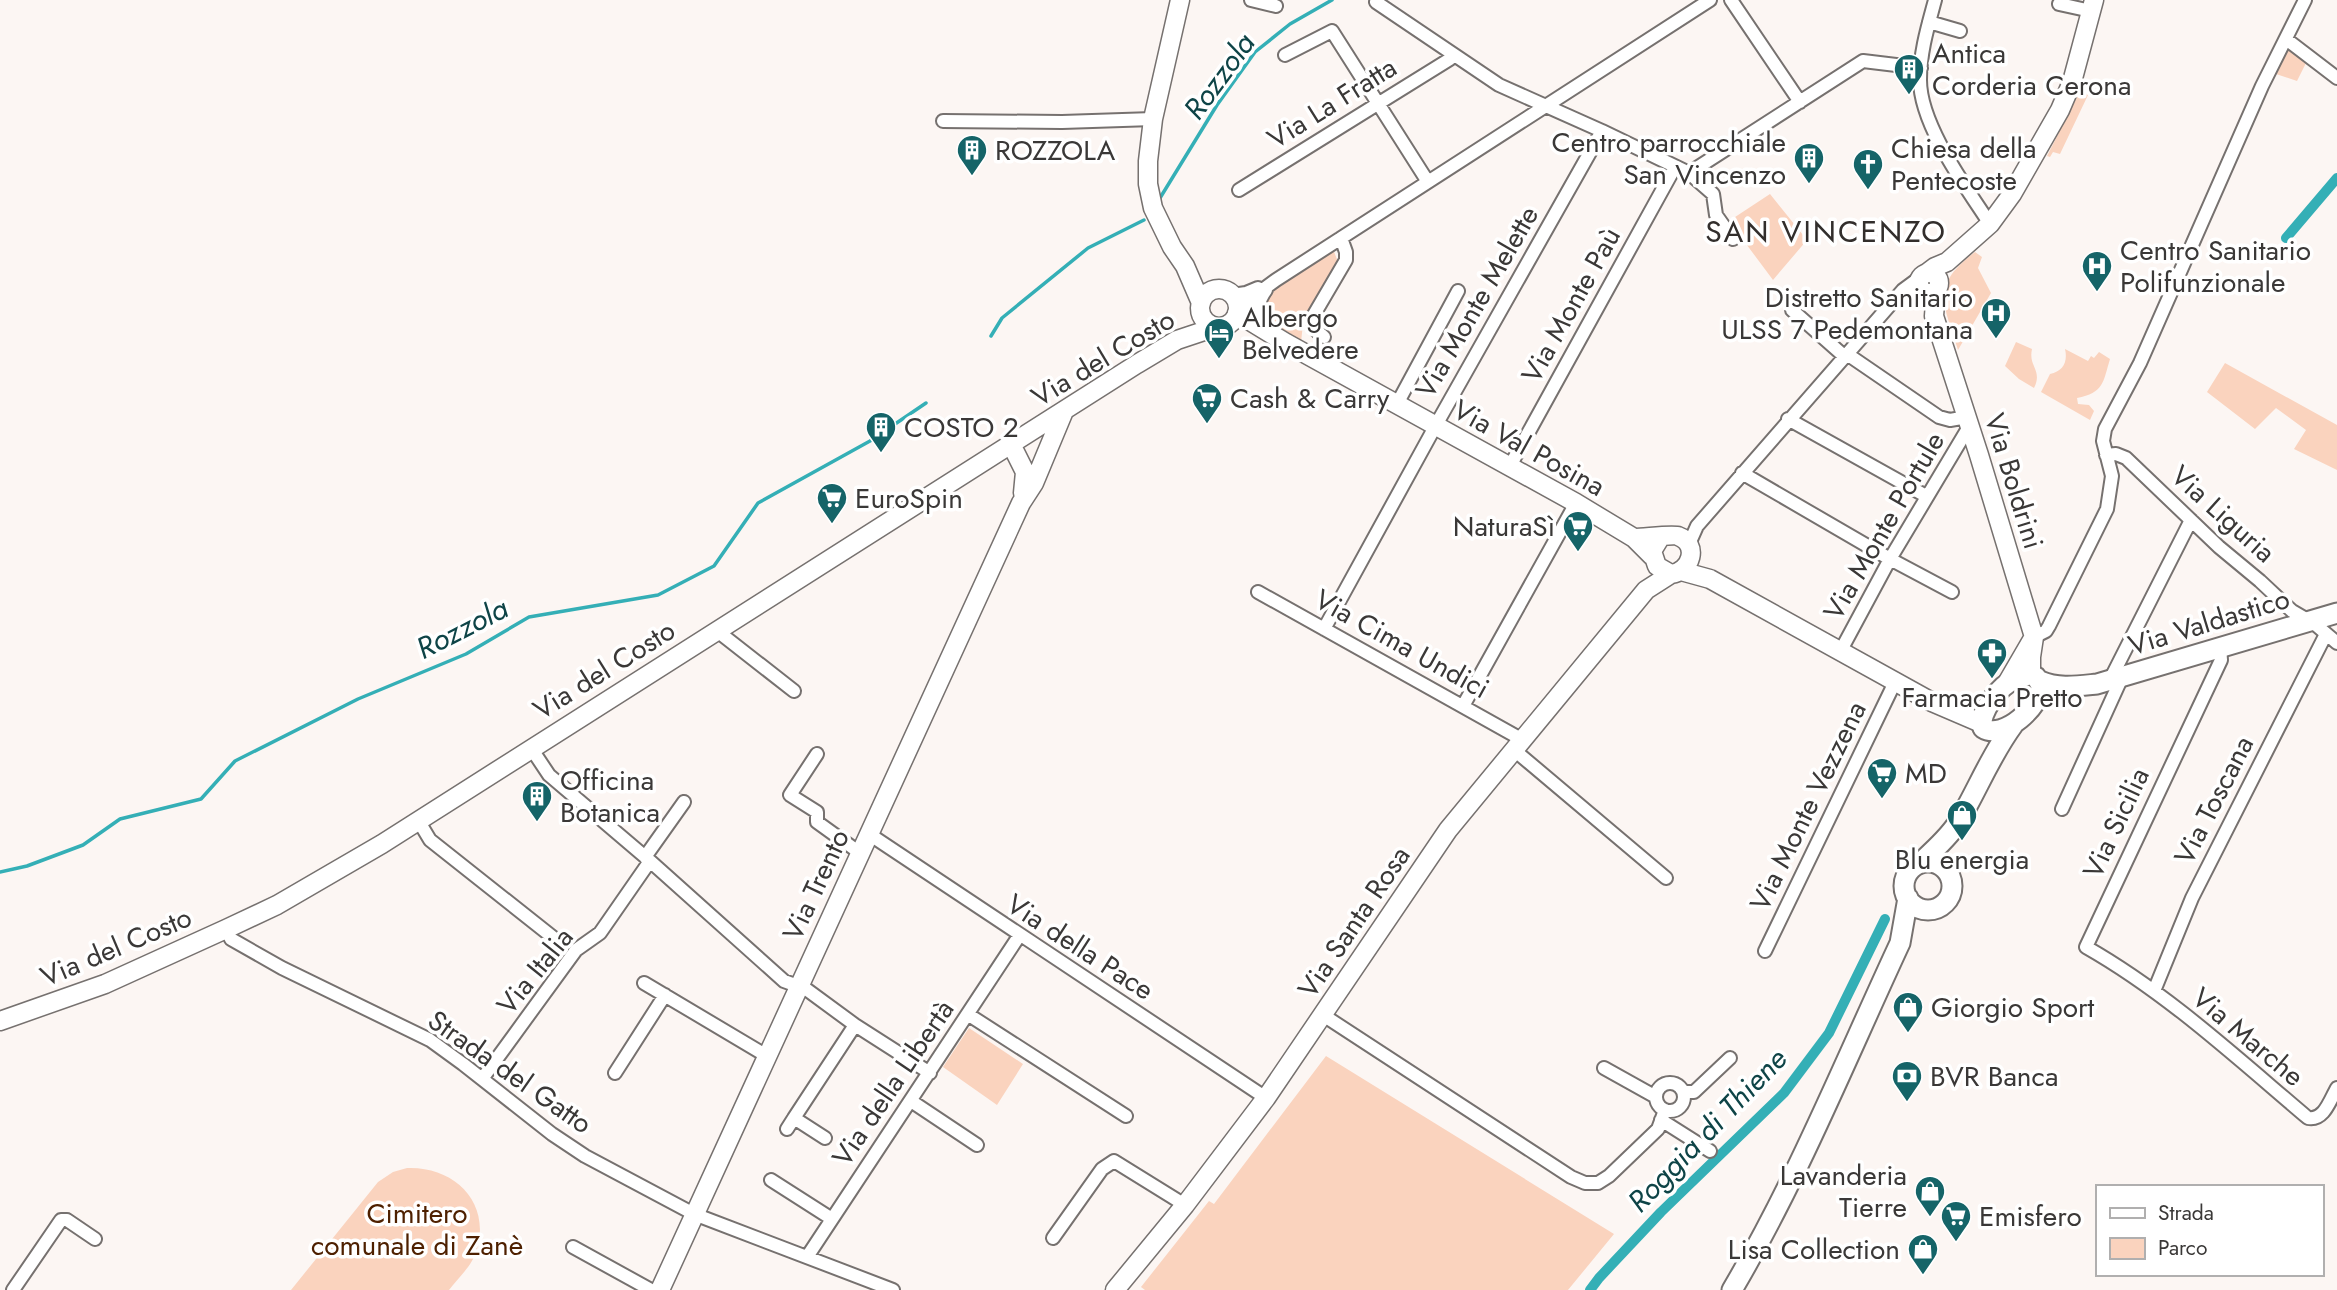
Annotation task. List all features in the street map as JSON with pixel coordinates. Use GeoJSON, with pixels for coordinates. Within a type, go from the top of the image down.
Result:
{"type":"FeatureCollection","features":[{"type":"Feature","properties":{"kind":"main road"},"geometry":{"type":"LineString","coordinates":[[1177,340],[1200,307],[1208,292],[1232,301],[1232,322],[1220,327],[1205,322],[1200,307],[1185,266],[1172,247],[1153,208],[1148,184],[1153,119],[1180,0]]}},
{"type":"Feature","properties":{"kind":"main road"},"geometry":{"type":"LineString","coordinates":[[1929,282],[1947,262],[1990,225],[2012,194],[2060,110],[2079,60],[2093,6]]}},
{"type":"Feature","properties":{"kind":"main road","name":"Via Val Posina"},"geometry":{"type":"LineString","coordinates":[[1185,266],[1278,338],[1576,503],[1634,538],[1661,570],[1678,553],[1710,579],[1932,702],[1982,726]]}},
{"type":"Feature","properties":{"kind":"main road","name":"Via Boldrini"},"geometry":{"type":"LineString","coordinates":[[1929,282],[1934,316],[2040,634]]}},
{"type":"Feature","properties":{"kind":"main road","name":"Via Val Posina"},"geometry":{"type":"LineString","coordinates":[[1220,327],[1278,338]]}},
{"type":"Feature","properties":{"kind":"main road","name":"Via del Costo"},"geometry":{"type":"LineString","coordinates":[[0,1021],[105,984],[277,905],[418,820],[1177,340],[1220,327]]}},
{"type":"Feature","properties":{"kind":"main road","name":"Via Trento"},"geometry":{"type":"LineString","coordinates":[[660,1290],[1021,503],[1034,483],[1064,411]]}},
{"type":"Feature","properties":{"kind":"main road"},"geometry":{"type":"LineString","coordinates":[[1028,434],[1040,446],[1044,457]]}},
{"type":"Feature","properties":{"kind":"main road","name":"Via Trento"},"geometry":{"type":"LineString","coordinates":[[1011,444],[1025,472],[1021,503]]}},
{"type":"Feature","properties":{"kind":"main road"},"geometry":{"type":"LineString","coordinates":[[1634,538],[1678,553]]}},
{"type":"Feature","properties":{"kind":"main road"},"geometry":{"type":"LineString","coordinates":[[1653,559],[1654,546],[1678,553]]}},
{"type":"Feature","properties":{"kind":"main road","name":"Via Santa Rosa"},"geometry":{"type":"LineString","coordinates":[[1121,1288],[1266,1098],[1448,830],[1678,553]]}},
{"type":"Feature","properties":{"kind":"main road","name":"Via Santa Rosa"},"geometry":{"type":"LineString","coordinates":[[1646,590],[1653,559]]}},
{"type":"Feature","properties":{"kind":"main road","name":"Via Valdastico"},"geometry":{"type":"LineString","coordinates":[[1982,726],[1992,732],[2001,730],[2020,717],[2109,680],[2337,613]]}},
{"type":"Feature","properties":{"kind":"main road"},"geometry":{"type":"LineString","coordinates":[[1937,908],[1924,909],[1912,903],[1904,885],[1906,878],[1956,825],[1997,747],[2038,699],[2041,691],[2031,657],[2040,634]]}},
{"type":"Feature","properties":{"kind":"main road"},"geometry":{"type":"LineString","coordinates":[[1980,777],[1986,749],[1982,726],[1992,701],[2040,634]]}},
{"type":"Feature","properties":{"kind":"main road"},"geometry":{"type":"LineString","coordinates":[[2007,683],[2015,678],[2036,678]]}},
{"type":"Feature","properties":{"kind":"main road","name":"Via Valdastico"},"geometry":{"type":"LineString","coordinates":[[2036,678],[2052,685],[2069,687],[2109,680]]}},
{"type":"Feature","properties":{"kind":"main road","name":"Via Val Posina"},"geometry":{"type":"LineString","coordinates":[[1919,694],[1966,706],[1992,701]]}},
{"type":"Feature","properties":{"kind":"main road"},"geometry":{"type":"LineString","coordinates":[[1900,943],[1918,922],[1945,903],[1950,896],[1952,887],[1947,871],[1956,825]]}},
{"type":"Feature","properties":{"kind":"main road"},"geometry":{"type":"LineString","coordinates":[[1920,863],[1934,863],[1947,871]]}},
{"type":"Feature","properties":{"kind":"main road"},"geometry":{"type":"LineString","coordinates":[[1732,1290],[1754,1252],[1809,1140],[1900,943],[1908,898]]}},
{"type":"Feature","properties":{"kind":"street"},"geometry":{"type":"LineString","coordinates":[[1251,0],[1276,6]]}},
{"type":"Feature","properties":{"kind":"street"},"geometry":{"type":"LineString","coordinates":[[1394,0],[1376,2],[1499,85],[1689,173],[1713,194],[1716,215],[1733,239]]}},
{"type":"Feature","properties":{"kind":"street"},"geometry":{"type":"LineString","coordinates":[[1232,301],[1272,283],[1710,0]]}},
{"type":"Feature","properties":{"kind":"street"},"geometry":{"type":"LineString","coordinates":[[1731,0],[1800,102]]}},
{"type":"Feature","properties":{"kind":"street"},"geometry":{"type":"LineString","coordinates":[[1935,0],[1924,40],[1921,68],[1924,108],[1942,148],[1990,225]]}},
{"type":"Feature","properties":{"kind":"street"},"geometry":{"type":"LineString","coordinates":[[2040,634],[2107,509],[2112,476],[2103,441],[2105,429],[2140,363],[2262,86],[2305,0]]}},
{"type":"Feature","properties":{"kind":"street"},"geometry":{"type":"LineString","coordinates":[[2059,4],[2093,6]]}},
{"type":"Feature","properties":{"kind":"street"},"geometry":{"type":"LineString","coordinates":[[1929,22],[1960,31]]}},
{"type":"Feature","properties":{"kind":"street"},"geometry":{"type":"LineString","coordinates":[[1286,55],[1332,31],[1428,181]]}},
{"type":"Feature","properties":{"kind":"street"},"geometry":{"type":"LineString","coordinates":[[2287,39],[2337,78]]}},
{"type":"Feature","properties":{"kind":"street","name":"Via La Fratta"},"geometry":{"type":"LineString","coordinates":[[1239,190],[1450,59]]}},
{"type":"Feature","properties":{"kind":"street"},"geometry":{"type":"LineString","coordinates":[[1689,173],[1863,61],[1921,68]]}},
{"type":"Feature","properties":{"kind":"street"},"geometry":{"type":"LineString","coordinates":[[943,121],[1062,122],[1153,119]]}},
{"type":"Feature","properties":{"kind":"street","name":"Via Monte Melette"},"geometry":{"type":"LineString","coordinates":[[1324,629],[1602,131]]}},
{"type":"Feature","properties":{"kind":"street","name":"Via Monte Paù"},"geometry":{"type":"LineString","coordinates":[[1510,466],[1675,167]]}},
{"type":"Feature","properties":{"kind":"street"},"geometry":{"type":"LineString","coordinates":[[1324,337],[1311,324],[1312,318],[1346,260],[1341,238]]}},
{"type":"Feature","properties":{"kind":"street"},"geometry":{"type":"LineString","coordinates":[[1678,553],[1697,526],[1788,419],[1900,295],[1929,282]]}},
{"type":"Feature","properties":{"kind":"street"},"geometry":{"type":"LineString","coordinates":[[1272,283],[1259,299],[1259,310],[1278,338]]}},
{"type":"Feature","properties":{"kind":"street"},"geometry":{"type":"LineString","coordinates":[[1397,404],[1458,291]]}},
{"type":"Feature","properties":{"kind":"street"},"geometry":{"type":"LineString","coordinates":[[1792,310],[1845,355],[1939,417],[1969,421]]}},
{"type":"Feature","properties":{"kind":"street"},"geometry":{"type":"LineString","coordinates":[[1788,419],[1926,496]]}},
{"type":"Feature","properties":{"kind":"street","name":"Via Monte Portule"},"geometry":{"type":"LineString","coordinates":[[1840,652],[1969,421]]}},
{"type":"Feature","properties":{"kind":"street","name":"Via Liguria"},"geometry":{"type":"LineString","coordinates":[[2106,455],[2116,454],[2126,458],[2219,547],[2292,611],[2332,638]]}},
{"type":"Feature","properties":{"kind":"street"},"geometry":{"type":"LineString","coordinates":[[1742,473],[1952,592]]}},
{"type":"Feature","properties":{"kind":"street"},"geometry":{"type":"LineString","coordinates":[[1463,706],[1576,503]]}},
{"type":"Feature","properties":{"kind":"street"},"geometry":{"type":"LineString","coordinates":[[2062,809],[2109,680],[2191,520]]}},
{"type":"Feature","properties":{"kind":"street","name":"Via Cima Undici"},"geometry":{"type":"LineString","coordinates":[[1258,593],[1463,706],[1517,744],[1666,878]]}},
{"type":"Feature","properties":{"kind":"street"},"geometry":{"type":"LineString","coordinates":[[716,630],[794,691]]}},
{"type":"Feature","properties":{"kind":"street","name":"Via Toscana"},"geometry":{"type":"LineString","coordinates":[[2154,991],[2192,898],[2332,638]]}},
{"type":"Feature","properties":{"kind":"street","name":"Via Sicilia"},"geometry":{"type":"LineString","coordinates":[[2154,991],[2123,968],[2086,947],[2221,660],[2220,647]]}},
{"type":"Feature","properties":{"kind":"street","name":"Via Monte Vezzena"},"geometry":{"type":"LineString","coordinates":[[1765,951],[1895,682]]}},
{"type":"Feature","properties":{"kind":"street"},"geometry":{"type":"LineString","coordinates":[[531,748],[549,775],[784,981],[806,989],[855,1025],[930,1073]]}},
{"type":"Feature","properties":{"kind":"street"},"geometry":{"type":"LineString","coordinates":[[817,754],[790,795],[817,811],[817,822],[860,853]]}},
{"type":"Feature","properties":{"kind":"street","name":"Via Italia"},"geometry":{"type":"LineString","coordinates":[[482,1079],[576,950],[600,933],[684,802]]}},
{"type":"Feature","properties":{"kind":"street"},"geometry":{"type":"LineString","coordinates":[[418,820],[430,840],[555,939]]}},
{"type":"Feature","properties":{"kind":"street","name":"Via della Pace"},"geometry":{"type":"LineString","coordinates":[[869,834],[1266,1098]]}},
{"type":"Feature","properties":{"kind":"street","name":"Strada del Gatto"},"geometry":{"type":"LineString","coordinates":[[226,929],[231,939],[282,968],[430,1040],[552,1134],[694,1214],[878,1287],[894,1290]]}},
{"type":"Feature","properties":{"kind":"street","name":"Via della Libertà"},"geometry":{"type":"LineString","coordinates":[[807,1257],[1020,936]]}},
{"type":"Feature","properties":{"kind":"street"},"geometry":{"type":"LineString","coordinates":[[644,983],[767,1056]]}},
{"type":"Feature","properties":{"kind":"street","name":"Via Marche"},"geometry":{"type":"LineString","coordinates":[[2154,991],[2308,1118],[2320,1117],[2337,1088]]}},
{"type":"Feature","properties":{"kind":"street"},"geometry":{"type":"LineString","coordinates":[[615,1073],[664,995]]}},
{"type":"Feature","properties":{"kind":"street"},"geometry":{"type":"LineString","coordinates":[[969,1015],[1126,1116]]}},
{"type":"Feature","properties":{"kind":"street"},"geometry":{"type":"LineString","coordinates":[[1323,1015],[1560,1170],[1585,1183],[1598,1183],[1609,1176],[1658,1129],[1663,1115]]}},
{"type":"Feature","properties":{"kind":"street"},"geometry":{"type":"LineString","coordinates":[[825,1138],[791,1124],[855,1025]]}},
{"type":"Feature","properties":{"kind":"street"},"geometry":{"type":"LineString","coordinates":[[1684,1092],[1694,1092],[1730,1058]]}},
{"type":"Feature","properties":{"kind":"street"},"geometry":{"type":"LineString","coordinates":[[1604,1068],[1656,1097],[1663,1115],[1710,1151]]}},
{"type":"Feature","properties":{"kind":"street"},"geometry":{"type":"LineString","coordinates":[[1656,1097],[1659,1089],[1670,1083],[1678,1085],[1684,1092],[1682,1105],[1663,1115]]}},
{"type":"Feature","properties":{"kind":"street"},"geometry":{"type":"LineString","coordinates":[[911,1101],[977,1145]]}},
{"type":"Feature","properties":{"kind":"street"},"geometry":{"type":"LineString","coordinates":[[1053,1238],[1102,1169],[1114,1161],[1185,1205]]}},
{"type":"Feature","properties":{"kind":"street"},"geometry":{"type":"LineString","coordinates":[[771,1180],[832,1219]]}},
{"type":"Feature","properties":{"kind":"street"},"geometry":{"type":"LineString","coordinates":[[13,1290],[61,1220],[67,1220],[95,1239]]}},
{"type":"Feature","properties":{"kind":"street"},"geometry":{"type":"LineString","coordinates":[[573,1247],[651,1290]]}},
{"type":"Feature","properties":{"kind":"green space"},"geometry":{"type":"Polygon","coordinates":[[[2287,45],[2308,59],[2297,81],[2276,74],[2275,70],[2287,45]]]}},
{"type":"Feature","properties":{"kind":"green space"},"geometry":{"type":"Polygon","coordinates":[[[2080,91],[2088,95],[2060,154],[2053,152],[2050,157],[2047,156],[2080,91]]]}},
{"type":"Feature","properties":{"kind":"green space"},"geometry":{"type":"Polygon","coordinates":[[[1770,194],[1807,240],[1773,280],[1729,221],[1770,194]]]}},
{"type":"Feature","properties":{"kind":"green space"},"geometry":{"type":"Polygon","coordinates":[[[1333,249],[1338,262],[1303,323],[1301,343],[1266,318],[1264,297],[1333,249]]]}},
{"type":"Feature","properties":{"kind":"green space"},"geometry":{"type":"Polygon","coordinates":[[[1975,252],[1982,257],[1978,268],[1991,293],[1958,350],[1944,296],[1951,275],[1975,252]]]}},
{"type":"Feature","properties":{"kind":"green space"},"geometry":{"type":"Polygon","coordinates":[[[2016,342],[2032,349],[2037,377],[2034,388],[2005,366],[2016,342]]]}},
{"type":"Feature","properties":{"kind":"green space"},"geometry":{"type":"Polygon","coordinates":[[[2065,349],[2088,361],[2099,352],[2110,359],[2104,380],[2097,390],[2077,398],[2078,404],[2089,405],[2094,411],[2090,420],[2041,392],[2050,374],[2064,365],[2065,349]]]}},
{"type":"Feature","properties":{"kind":"green space"},"geometry":{"type":"Polygon","coordinates":[[[2225,363],[2337,425],[2337,470],[2294,449],[2306,430],[2276,408],[2255,429],[2207,392],[2225,363]]]}},
{"type":"Feature","properties":{"kind":"green space"},"geometry":{"type":"Polygon","coordinates":[[[969,1028],[1023,1064],[997,1105],[943,1067],[969,1028]]]}},
{"type":"Feature","properties":{"kind":"green space"},"geometry":{"type":"Polygon","coordinates":[[[1326,1056],[1614,1234],[1568,1290],[1145,1290],[1141,1287],[1209,1201],[1214,1204],[1326,1056]]]}},
{"type":"Feature","properties":{"kind":"green space","name":"Cimitero comunale di Zanè"},"geometry":{"type":"Polygon","coordinates":[[[407,1168],[424,1169],[453,1180],[473,1202],[478,1216],[480,1232],[475,1255],[449,1290],[291,1290],[378,1182],[393,1172],[407,1168]]]}},
{"type":"Feature","properties":{"kind":"waterway","name":"Rozzola"},"geometry":{"type":"LineString","coordinates":[[1160,198],[1217,105],[1255,52],[1290,24],[1332,0]]}},
{"type":"Feature","properties":{"kind":"waterway","name":"Roggia di Thiene"},"geometry":{"type":"LineString","coordinates":[[2286,238],[2337,178]]}},
{"type":"Feature","properties":{"kind":"waterway","name":"Rozzola"},"geometry":{"type":"LineString","coordinates":[[991,336],[1002,318],[1088,248],[1144,220]]}},
{"type":"Feature","properties":{"kind":"waterway","name":"Rozzola"},"geometry":{"type":"LineString","coordinates":[[0,872],[27,866],[83,845],[120,819],[201,799],[235,761],[358,699],[466,654],[529,617],[658,595],[714,566],[758,503],[870,441],[926,403]]}},
{"type":"Feature","properties":{"kind":"waterway","name":"Roggia di Thiene"},"geometry":{"type":"LineString","coordinates":[[1590,1290],[1661,1212],[1784,1093],[1829,1033],[1885,919]]}},
{"type":"Feature","properties":{"kind":"place","name":"Antica Corderia Cerona"},"geometry":{"type":"Point","coordinates":[1909,96]}},
{"type":"Feature","properties":{"kind":"place","name":"ROZZOLA"},"geometry":{"type":"Point","coordinates":[972,177]}},
{"type":"Feature","properties":{"kind":"place","name":"Centro parrocchiale San Vincenzo"},"geometry":{"type":"Point","coordinates":[1809,185]}},
{"type":"Feature","properties":{"kind":"place","name":"Chiesa della Pentecoste"},"geometry":{"type":"Point","coordinates":[1868,191]}},
{"type":"Feature","properties":{"kind":"place","name":"Centro Sanitario Polifunzionale"},"geometry":{"type":"Point","coordinates":[2097,293]}},
{"type":"Feature","properties":{"kind":"place","name":"Distretto Sanitario ULSS 7 Pedemontana"},"geometry":{"type":"Point","coordinates":[1996,340]}},
{"type":"Feature","properties":{"kind":"place","name":"Albergo Belvedere"},"geometry":{"type":"Point","coordinates":[1219,360]}},
{"type":"Feature","properties":{"kind":"place","name":"Cash & Carry"},"geometry":{"type":"Point","coordinates":[1207,425]}},
{"type":"Feature","properties":{"kind":"place","name":"COSTO 2"},"geometry":{"type":"Point","coordinates":[881,454]}},
{"type":"Feature","properties":{"kind":"place","name":"EuroSpin"},"geometry":{"type":"Point","coordinates":[832,525]}},
{"type":"Feature","properties":{"kind":"place","name":"NaturaSì"},"geometry":{"type":"Point","coordinates":[1578,553]}},
{"type":"Feature","properties":{"kind":"place","name":"Farmacia Pretto"},"geometry":{"type":"Point","coordinates":[1992,680]}},
{"type":"Feature","properties":{"kind":"place","name":"MD"},"geometry":{"type":"Point","coordinates":[1882,800]}},
{"type":"Feature","properties":{"kind":"place","name":"Officina Botanica"},"geometry":{"type":"Point","coordinates":[537,823]}},
{"type":"Feature","properties":{"kind":"place","name":"Blu energia"},"geometry":{"type":"Point","coordinates":[1962,842]}},
{"type":"Feature","properties":{"kind":"place","name":"Giorgio Sport"},"geometry":{"type":"Point","coordinates":[1908,1034]}},
{"type":"Feature","properties":{"kind":"place","name":"BVR Banca"},"geometry":{"type":"Point","coordinates":[1907,1103]}},
{"type":"Feature","properties":{"kind":"place","name":"Lavanderia Tierre"},"geometry":{"type":"Point","coordinates":[1930,1218]}},
{"type":"Feature","properties":{"kind":"place","name":"Emisfero"},"geometry":{"type":"Point","coordinates":[1956,1243]}},
{"type":"Feature","properties":{"kind":"place","name":"Lisa Collection"},"geometry":{"type":"Point","coordinates":[1923,1276]}},
{"type":"Feature","properties":{"kind":"district","name":"SAN VINCENZO"},"geometry":{"type":"Point","coordinates":[1826,231]}}]}
